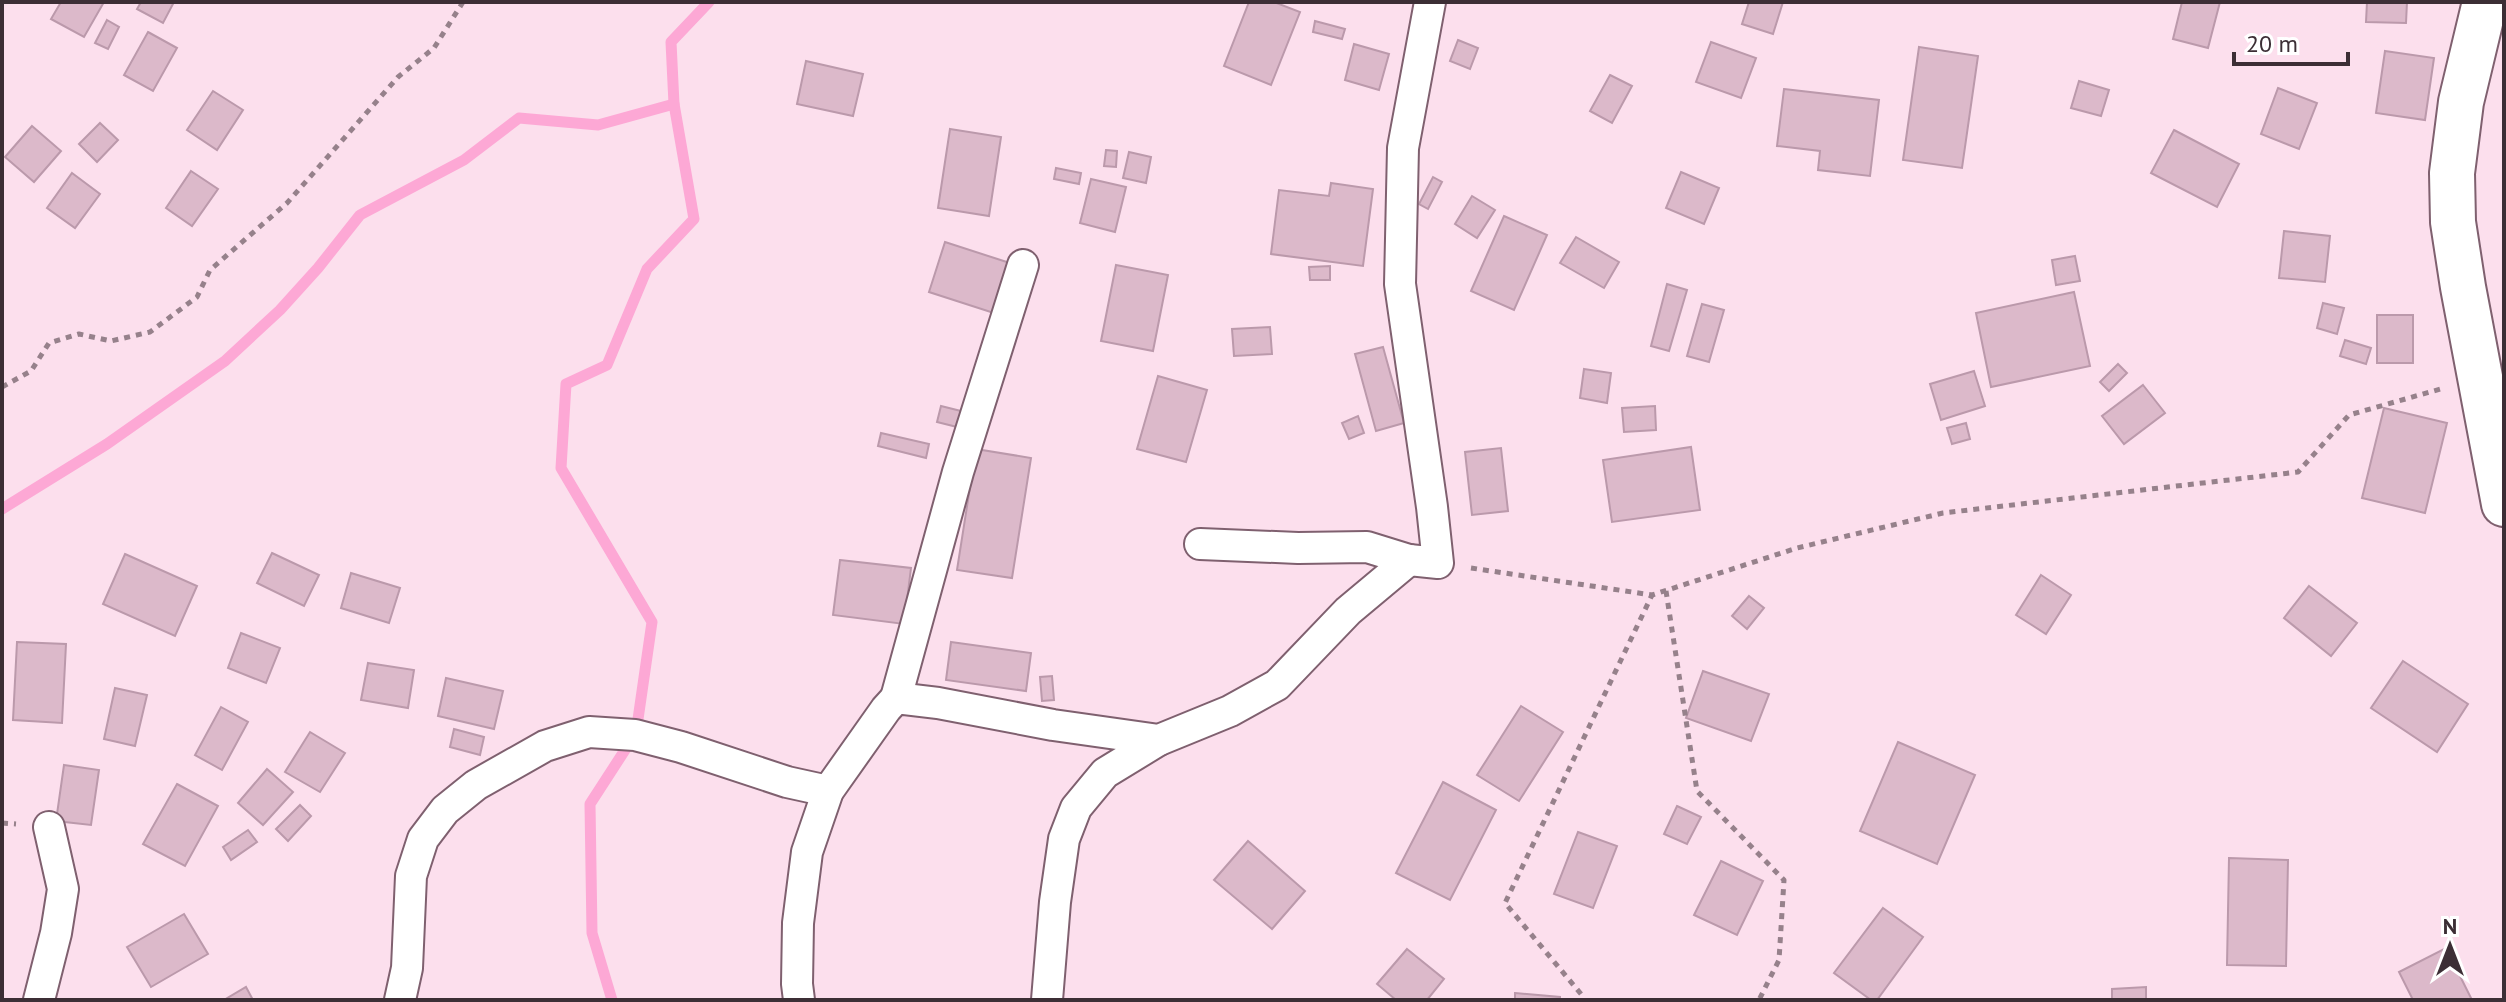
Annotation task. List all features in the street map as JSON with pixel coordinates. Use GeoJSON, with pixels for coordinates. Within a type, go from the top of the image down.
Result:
{"type":"FeatureCollection","features":[{"type":"Feature","properties":{"kind":"street"},"geometry":{"type":"LineString","coordinates":[[1423,562],[1430,492],[1400,284],[1403,148],[1430,2]]}},
{"type":"Feature","properties":{"kind":"street"},"geometry":{"type":"LineString","coordinates":[[2485,2],[2461,102],[2452,173],[2453,222],[2504,504]]}},
{"type":"Feature","properties":{"kind":"street"},"geometry":{"type":"LineString","coordinates":[[799,1000],[798,923],[807,852],[828,791],[896,698],[958,472],[1023,265]]}},
{"type":"Feature","properties":{"kind":"street"},"geometry":{"type":"LineString","coordinates":[[1200,544],[1367,547],[1423,562]]}},
{"type":"Feature","properties":{"kind":"street"},"geometry":{"type":"LineString","coordinates":[[1047,1000],[1064,839],[1076,808],[1105,773],[1159,740],[1230,711],[1277,685],[1348,611],[1423,562]]}},
{"type":"Feature","properties":{"kind":"street"},"geometry":{"type":"LineString","coordinates":[[896,698],[1159,740]]}},
{"type":"Feature","properties":{"kind":"street"},"geometry":{"type":"LineString","coordinates":[[400,1000],[407,968],[411,876],[423,839],[445,810],[476,785],[545,746],[589,732],[635,735],[787,782],[828,791]]}},
{"type":"Feature","properties":{"kind":"street"},"geometry":{"type":"LineString","coordinates":[[39,1000],[56,933],[63,889],[49,827]]}},
{"type":"Feature","properties":{"kind":"path"},"geometry":{"type":"LineString","coordinates":[[2,387],[31,371],[49,343],[79,334],[111,341],[150,332],[197,297],[210,270],[287,203],[398,77],[434,48],[463,2]]}},
{"type":"Feature","properties":{"kind":"path"},"geometry":{"type":"LineString","coordinates":[[1423,562],[1652,595],[1797,548],[1943,513],[2298,472],[2349,415],[2479,378]]}},
{"type":"Feature","properties":{"kind":"path"},"geometry":{"type":"LineString","coordinates":[[1666,591],[1697,791],[1784,880],[1779,960],[1759,1000]]}},
{"type":"Feature","properties":{"kind":"path"},"geometry":{"type":"LineString","coordinates":[[1581,994],[1505,903],[1652,595]]}},
{"type":"Feature","properties":{"kind":"building"},"geometry":{"type":"Polygon","coordinates":[[[61,2],[104,2],[84,37],[51,19],[61,2]]]}},
{"type":"Feature","properties":{"kind":"building"},"geometry":{"type":"Polygon","coordinates":[[[141,2],[174,2],[163,23],[137,9],[141,2]]]}},
{"type":"Feature","properties":{"kind":"building"},"geometry":{"type":"Polygon","coordinates":[[[1249,2],[1274,2],[1300,12],[1271,85],[1224,66],[1249,2]]]}},
{"type":"Feature","properties":{"kind":"building"},"geometry":{"type":"Polygon","coordinates":[[[1749,2],[1783,2],[1773,34],[1742,24],[1749,2]]]}},
{"type":"Feature","properties":{"kind":"building"},"geometry":{"type":"Polygon","coordinates":[[[2182,2],[2220,2],[2208,48],[2173,39],[2182,2]]]}},
{"type":"Feature","properties":{"kind":"building"},"geometry":{"type":"Polygon","coordinates":[[[2367,2],[2407,2],[2406,23],[2366,22],[2367,2]]]}},
{"type":"Feature","properties":{"kind":"building"},"geometry":{"type":"Polygon","coordinates":[[[107,20],[119,27],[108,49],[95,43],[107,20]]]}},
{"type":"Feature","properties":{"kind":"building"},"geometry":{"type":"Polygon","coordinates":[[[1315,21],[1345,29],[1342,39],[1313,32],[1315,21]]]}},
{"type":"Feature","properties":{"kind":"building"},"geometry":{"type":"Polygon","coordinates":[[[148,32],[177,48],[153,91],[124,75],[148,32]]]}},
{"type":"Feature","properties":{"kind":"building"},"geometry":{"type":"Polygon","coordinates":[[[1458,40],[1478,48],[1470,69],[1450,61],[1458,40]]]}},
{"type":"Feature","properties":{"kind":"building"},"geometry":{"type":"Polygon","coordinates":[[[1711,42],[1756,58],[1741,98],[1696,82],[1711,42]]]}},
{"type":"Feature","properties":{"kind":"building"},"geometry":{"type":"Polygon","coordinates":[[[1354,44],[1389,54],[1379,90],[1345,80],[1354,44]]]}},
{"type":"Feature","properties":{"kind":"building"},"geometry":{"type":"Polygon","coordinates":[[[1919,47],[1978,56],[1962,168],[1903,160],[1919,47]]]}},
{"type":"Feature","properties":{"kind":"building"},"geometry":{"type":"Polygon","coordinates":[[[2385,51],[2434,58],[2425,120],[2376,113],[2385,51]]]}},
{"type":"Feature","properties":{"kind":"building"},"geometry":{"type":"Polygon","coordinates":[[[806,61],[863,74],[853,116],[797,104],[806,61]]]}},
{"type":"Feature","properties":{"kind":"building"},"geometry":{"type":"Polygon","coordinates":[[[1610,75],[1632,86],[1612,123],[1590,111],[1610,75]]]}},
{"type":"Feature","properties":{"kind":"building"},"geometry":{"type":"Polygon","coordinates":[[[2079,81],[2109,90],[2101,116],[2071,108],[2079,81]]]}},
{"type":"Feature","properties":{"kind":"building"},"geometry":{"type":"Polygon","coordinates":[[[2278,88],[2317,103],[2299,149],[2261,134],[2278,88]]]}},
{"type":"Feature","properties":{"kind":"building"},"geometry":{"type":"Polygon","coordinates":[[[1784,89],[1879,100],[1870,176],[1818,170],[1820,151],[1777,146],[1784,89]]]}},
{"type":"Feature","properties":{"kind":"building"},"geometry":{"type":"Polygon","coordinates":[[[213,91],[243,110],[217,150],[187,130],[213,91]]]}},
{"type":"Feature","properties":{"kind":"building"},"geometry":{"type":"Polygon","coordinates":[[[100,123],[118,140],[97,162],[79,144],[100,123]]]}},
{"type":"Feature","properties":{"kind":"building"},"geometry":{"type":"Polygon","coordinates":[[[32,126],[61,151],[34,182],[5,157],[32,126]]]}},
{"type":"Feature","properties":{"kind":"building"},"geometry":{"type":"Polygon","coordinates":[[[950,129],[1001,137],[989,216],[938,208],[950,129]]]}},
{"type":"Feature","properties":{"kind":"building"},"geometry":{"type":"Polygon","coordinates":[[[2174,130],[2239,164],[2217,207],[2151,173],[2174,130]]]}},
{"type":"Feature","properties":{"kind":"building"},"geometry":{"type":"Polygon","coordinates":[[[1106,150],[1117,151],[1116,167],[1104,166],[1106,150]]]}},
{"type":"Feature","properties":{"kind":"building"},"geometry":{"type":"Polygon","coordinates":[[[1129,152],[1151,157],[1146,183],[1123,178],[1129,152]]]}},
{"type":"Feature","properties":{"kind":"building"},"geometry":{"type":"Polygon","coordinates":[[[1056,168],[1081,173],[1079,184],[1054,179],[1056,168]]]}},
{"type":"Feature","properties":{"kind":"building"},"geometry":{"type":"Polygon","coordinates":[[[191,171],[218,189],[192,226],[166,208],[191,171]]]}},
{"type":"Feature","properties":{"kind":"building"},"geometry":{"type":"Polygon","coordinates":[[[1681,172],[1719,188],[1704,224],[1666,208],[1681,172]]]}},
{"type":"Feature","properties":{"kind":"building"},"geometry":{"type":"Polygon","coordinates":[[[72,173],[100,194],[75,228],[47,208],[72,173]]]}},
{"type":"Feature","properties":{"kind":"building"},"geometry":{"type":"Polygon","coordinates":[[[1433,177],[1442,182],[1428,209],[1419,204],[1433,177]]]}},
{"type":"Feature","properties":{"kind":"building"},"geometry":{"type":"Polygon","coordinates":[[[1091,179],[1126,187],[1115,232],[1080,223],[1091,179]]]}},
{"type":"Feature","properties":{"kind":"building"},"geometry":{"type":"Polygon","coordinates":[[[1331,183],[1373,189],[1363,266],[1271,254],[1279,190],[1329,196],[1331,183]]]}},
{"type":"Feature","properties":{"kind":"building"},"geometry":{"type":"Polygon","coordinates":[[[1472,196],[1495,210],[1477,238],[1455,224],[1472,196]]]}},
{"type":"Feature","properties":{"kind":"building"},"geometry":{"type":"Polygon","coordinates":[[[1504,216],[1547,235],[1514,310],[1471,291],[1504,216]]]}},
{"type":"Feature","properties":{"kind":"building"},"geometry":{"type":"Polygon","coordinates":[[[2284,231],[2330,236],[2325,282],[2279,278],[2284,231]]]}},
{"type":"Feature","properties":{"kind":"building"},"geometry":{"type":"Polygon","coordinates":[[[1576,237],[1619,262],[1604,288],[1560,263],[1576,237]]]}},
{"type":"Feature","properties":{"kind":"building"},"geometry":{"type":"Polygon","coordinates":[[[945,242],[1016,265],[1000,315],[929,292],[945,242]]]}},
{"type":"Feature","properties":{"kind":"building"},"geometry":{"type":"Polygon","coordinates":[[[2075,256],[2080,281],[2056,285],[2052,260],[2075,256]]]}},
{"type":"Feature","properties":{"kind":"building"},"geometry":{"type":"Polygon","coordinates":[[[1116,265],[1168,275],[1153,351],[1101,341],[1116,265]]]}},
{"type":"Feature","properties":{"kind":"building"},"geometry":{"type":"Polygon","coordinates":[[[1330,266],[1330,280],[1310,280],[1309,267],[1330,266]]]}},
{"type":"Feature","properties":{"kind":"building"},"geometry":{"type":"Polygon","coordinates":[[[1667,284],[1687,290],[1669,351],[1651,346],[1667,284]]]}},
{"type":"Feature","properties":{"kind":"building"},"geometry":{"type":"Polygon","coordinates":[[[2074,292],[2090,366],[1991,387],[1976,313],[2074,292]]]}},
{"type":"Feature","properties":{"kind":"building"},"geometry":{"type":"Polygon","coordinates":[[[2323,303],[2344,308],[2337,334],[2317,328],[2323,303]]]}},
{"type":"Feature","properties":{"kind":"building"},"geometry":{"type":"Polygon","coordinates":[[[1702,304],[1724,310],[1709,362],[1687,356],[1702,304]]]}},
{"type":"Feature","properties":{"kind":"building"},"geometry":{"type":"Polygon","coordinates":[[[2377,315],[2413,315],[2413,363],[2377,363],[2377,315]]]}},
{"type":"Feature","properties":{"kind":"building"},"geometry":{"type":"Polygon","coordinates":[[[1270,327],[1272,354],[1234,356],[1232,329],[1270,327]]]}},
{"type":"Feature","properties":{"kind":"building"},"geometry":{"type":"Polygon","coordinates":[[[2345,340],[2371,348],[2366,364],[2340,356],[2345,340]]]}},
{"type":"Feature","properties":{"kind":"building"},"geometry":{"type":"Polygon","coordinates":[[[1383,347],[1404,423],[1376,431],[1355,354],[1383,347]]]}},
{"type":"Feature","properties":{"kind":"building"},"geometry":{"type":"Polygon","coordinates":[[[2118,364],[2127,373],[2109,391],[2100,382],[2118,364]]]}},
{"type":"Feature","properties":{"kind":"building"},"geometry":{"type":"Polygon","coordinates":[[[1584,369],[1611,373],[1607,403],[1580,398],[1584,369]]]}},
{"type":"Feature","properties":{"kind":"building"},"geometry":{"type":"Polygon","coordinates":[[[1974,371],[1985,406],[1941,420],[1930,384],[1974,371]]]}},
{"type":"Feature","properties":{"kind":"building"},"geometry":{"type":"Polygon","coordinates":[[[1158,376],[1207,390],[1186,462],[1137,449],[1158,376]]]}},
{"type":"Feature","properties":{"kind":"building"},"geometry":{"type":"Polygon","coordinates":[[[2143,385],[2165,413],[2124,444],[2102,416],[2143,385]]]}},
{"type":"Feature","properties":{"kind":"building"},"geometry":{"type":"Polygon","coordinates":[[[941,406],[965,412],[961,428],[937,422],[941,406]]]}},
{"type":"Feature","properties":{"kind":"building"},"geometry":{"type":"Polygon","coordinates":[[[1655,406],[1656,430],[1624,432],[1622,408],[1655,406]]]}},
{"type":"Feature","properties":{"kind":"building"},"geometry":{"type":"Polygon","coordinates":[[[2384,408],[2447,423],[2425,513],[2362,498],[2384,408]]]}},
{"type":"Feature","properties":{"kind":"building"},"geometry":{"type":"Polygon","coordinates":[[[1358,416],[1364,433],[1349,439],[1342,423],[1358,416]]]}},
{"type":"Feature","properties":{"kind":"building"},"geometry":{"type":"Polygon","coordinates":[[[1966,423],[1970,439],[1952,444],[1947,428],[1966,423]]]}},
{"type":"Feature","properties":{"kind":"building"},"geometry":{"type":"Polygon","coordinates":[[[881,433],[929,444],[926,458],[878,446],[881,433]]]}},
{"type":"Feature","properties":{"kind":"building"},"geometry":{"type":"Polygon","coordinates":[[[1691,447],[1700,510],[1612,522],[1603,460],[1691,447]]]}},
{"type":"Feature","properties":{"kind":"building"},"geometry":{"type":"Polygon","coordinates":[[[1501,448],[1508,511],[1472,515],[1465,452],[1501,448]]]}},
{"type":"Feature","properties":{"kind":"building"},"geometry":{"type":"Polygon","coordinates":[[[976,449],[1031,458],[1012,578],[957,570],[976,449]]]}},
{"type":"Feature","properties":{"kind":"building"},"geometry":{"type":"Polygon","coordinates":[[[272,553],[319,575],[304,606],[257,583],[272,553]]]}},
{"type":"Feature","properties":{"kind":"building"},"geometry":{"type":"Polygon","coordinates":[[[125,554],[197,586],[175,636],[103,604],[125,554]]]}},
{"type":"Feature","properties":{"kind":"building"},"geometry":{"type":"Polygon","coordinates":[[[840,560],[911,568],[904,624],[833,615],[840,560]]]}},
{"type":"Feature","properties":{"kind":"building"},"geometry":{"type":"Polygon","coordinates":[[[351,573],[400,588],[389,623],[341,608],[351,573]]]}},
{"type":"Feature","properties":{"kind":"building"},"geometry":{"type":"Polygon","coordinates":[[[2041,575],[2071,595],[2046,634],[2016,615],[2041,575]]]}},
{"type":"Feature","properties":{"kind":"building"},"geometry":{"type":"Polygon","coordinates":[[[2309,586],[2357,623],[2331,656],[2284,618],[2309,586]]]}},
{"type":"Feature","properties":{"kind":"building"},"geometry":{"type":"Polygon","coordinates":[[[1749,596],[1764,608],[1747,629],[1732,616],[1749,596]]]}},
{"type":"Feature","properties":{"kind":"building"},"geometry":{"type":"Polygon","coordinates":[[[241,633],[280,648],[266,683],[228,668],[241,633]]]}},
{"type":"Feature","properties":{"kind":"building"},"geometry":{"type":"Polygon","coordinates":[[[17,642],[66,644],[62,723],[13,720],[17,642]]]}},
{"type":"Feature","properties":{"kind":"building"},"geometry":{"type":"Polygon","coordinates":[[[951,642],[1031,653],[1026,691],[946,680],[951,642]]]}},
{"type":"Feature","properties":{"kind":"building"},"geometry":{"type":"Polygon","coordinates":[[[2403,661],[2468,704],[2437,752],[2371,708],[2403,661]]]}},
{"type":"Feature","properties":{"kind":"building"},"geometry":{"type":"Polygon","coordinates":[[[368,663],[414,670],[408,708],[361,700],[368,663]]]}},
{"type":"Feature","properties":{"kind":"building"},"geometry":{"type":"Polygon","coordinates":[[[1703,671],[1769,694],[1751,741],[1686,718],[1703,671]]]}},
{"type":"Feature","properties":{"kind":"building"},"geometry":{"type":"Polygon","coordinates":[[[1052,676],[1054,700],[1042,701],[1040,677],[1052,676]]]}},
{"type":"Feature","properties":{"kind":"building"},"geometry":{"type":"Polygon","coordinates":[[[446,678],[503,691],[494,729],[438,716],[446,678]]]}},
{"type":"Feature","properties":{"kind":"building"},"geometry":{"type":"Polygon","coordinates":[[[115,688],[147,695],[135,746],[104,739],[115,688]]]}},
{"type":"Feature","properties":{"kind":"building"},"geometry":{"type":"Polygon","coordinates":[[[1521,706],[1563,732],[1519,801],[1477,775],[1521,706]]]}},
{"type":"Feature","properties":{"kind":"building"},"geometry":{"type":"Polygon","coordinates":[[[221,707],[248,722],[222,770],[195,755],[221,707]]]}},
{"type":"Feature","properties":{"kind":"building"},"geometry":{"type":"Polygon","coordinates":[[[454,729],[484,737],[480,755],[450,747],[454,729]]]}},
{"type":"Feature","properties":{"kind":"building"},"geometry":{"type":"Polygon","coordinates":[[[310,732],[345,753],[320,792],[285,772],[310,732]]]}},
{"type":"Feature","properties":{"kind":"building"},"geometry":{"type":"Polygon","coordinates":[[[1898,742],[1975,775],[1937,864],[1860,831],[1898,742]]]}},
{"type":"Feature","properties":{"kind":"building"},"geometry":{"type":"Polygon","coordinates":[[[64,765],[99,770],[91,825],[56,821],[64,765]]]}},
{"type":"Feature","properties":{"kind":"building"},"geometry":{"type":"Polygon","coordinates":[[[267,769],[293,792],[263,825],[238,803],[267,769]]]}},
{"type":"Feature","properties":{"kind":"building"},"geometry":{"type":"Polygon","coordinates":[[[1443,782],[1496,810],[1450,900],[1396,873],[1443,782]]]}},
{"type":"Feature","properties":{"kind":"building"},"geometry":{"type":"Polygon","coordinates":[[[177,784],[218,806],[185,866],[143,844],[177,784]]]}},
{"type":"Feature","properties":{"kind":"building"},"geometry":{"type":"Polygon","coordinates":[[[300,805],[311,816],[288,841],[276,829],[300,805]]]}},
{"type":"Feature","properties":{"kind":"building"},"geometry":{"type":"Polygon","coordinates":[[[1677,806],[1701,817],[1687,844],[1664,834],[1677,806]]]}},
{"type":"Feature","properties":{"kind":"building"},"geometry":{"type":"Polygon","coordinates":[[[248,830],[257,842],[231,860],[223,847],[248,830]]]}},
{"type":"Feature","properties":{"kind":"building"},"geometry":{"type":"Polygon","coordinates":[[[1578,832],[1617,846],[1593,908],[1554,894],[1578,832]]]}},
{"type":"Feature","properties":{"kind":"building"},"geometry":{"type":"Polygon","coordinates":[[[1248,841],[1305,891],[1272,929],[1214,880],[1248,841]]]}},
{"type":"Feature","properties":{"kind":"building"},"geometry":{"type":"Polygon","coordinates":[[[2229,858],[2288,860],[2286,966],[2227,965],[2229,858]]]}},
{"type":"Feature","properties":{"kind":"building"},"geometry":{"type":"Polygon","coordinates":[[[1721,861],[1763,881],[1737,935],[1694,915],[1721,861]]]}},
{"type":"Feature","properties":{"kind":"building"},"geometry":{"type":"Polygon","coordinates":[[[1883,908],[1923,937],[1877,1000],[1871,1000],[1834,973],[1883,908]]]}},
{"type":"Feature","properties":{"kind":"building"},"geometry":{"type":"Polygon","coordinates":[[[184,914],[208,954],[151,987],[127,947],[184,914]]]}},
{"type":"Feature","properties":{"kind":"building"},"geometry":{"type":"Polygon","coordinates":[[[2446,948],[2472,1000],[2413,1000],[2399,972],[2446,948]]]}},
{"type":"Feature","properties":{"kind":"building"},"geometry":{"type":"Polygon","coordinates":[[[1407,949],[1444,979],[1427,1000],[1396,1000],[1377,984],[1407,949]]]}},
{"type":"Feature","properties":{"kind":"building"},"geometry":{"type":"Polygon","coordinates":[[[246,987],[253,1000],[224,1000],[246,987]]]}},
{"type":"Feature","properties":{"kind":"building"},"geometry":{"type":"Polygon","coordinates":[[[2146,987],[2146,1000],[2112,1000],[2112,989],[2146,987]]]}},
{"type":"Feature","properties":{"kind":"building"},"geometry":{"type":"Polygon","coordinates":[[[1515,993],[1560,997],[1560,1000],[1515,1000],[1515,993]]]}},
{"type":"Feature","properties":{"kind":"waterway"},"geometry":{"type":"LineString","coordinates":[[612,1000],[592,933],[590,804],[636,733],[652,622],[561,468],[566,384],[607,365],[647,269],[694,219],[674,104],[671,42],[709,2]]}},
{"type":"Feature","properties":{"kind":"waterway"},"geometry":{"type":"LineString","coordinates":[[2,509],[107,444],[225,361],[280,310],[360,215],[464,160],[519,118],[598,125],[674,104]]}}]}
